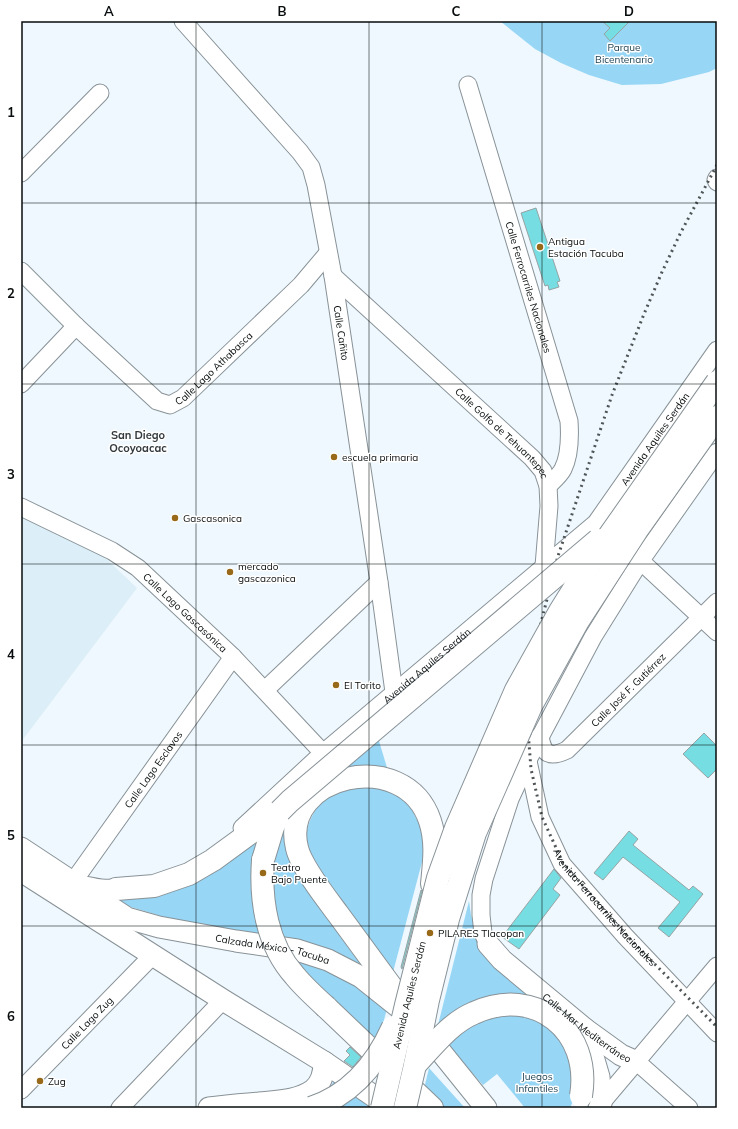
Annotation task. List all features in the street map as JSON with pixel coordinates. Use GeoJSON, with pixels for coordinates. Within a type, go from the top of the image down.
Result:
{"type":"FeatureCollection","features":[{"type":"Feature","properties":{"kind":"highway","name":"Avenida Aquiles Serdán"},"geometry":{"type":"LineString","coordinates":[[382,1108],[410,987],[438,878],[456,828],[516,690],[564,605],[590,563],[622,520],[717,382]]}},
{"type":"Feature","properties":{"kind":"highway","name":"Avenida Aquiles Serdán"},"geometry":{"type":"LineString","coordinates":[[405,1108],[428,1000],[448,918],[473,840],[531,706],[578,621],[637,530],[717,417]]}},
{"type":"Feature","properties":{"kind":"highway"},"geometry":{"type":"LineString","coordinates":[[116,889],[154,886],[190,874],[213,860],[280,811],[308,785],[622,520]]}},
{"type":"Feature","properties":{"kind":"highway"},"geometry":{"type":"LineString","coordinates":[[416,1021],[313,878],[297,849],[295,835],[298,818],[312,797],[323,788],[336,782],[358,776],[369,776],[388,779],[404,786],[418,799],[428,814],[435,847],[428,915]]}},
{"type":"Feature","properties":{"kind":"highway"},"geometry":{"type":"LineString","coordinates":[[280,811],[273,827],[263,860],[261,880],[262,900],[269,929],[280,954],[294,976],[432,1108]]}},
{"type":"Feature","properties":{"kind":"highway"},"geometry":{"type":"LineString","coordinates":[[311,1108],[340,1094],[354,1084],[369,1069],[387,1039],[410,987]]}},
{"type":"Feature","properties":{"kind":"highway"},"geometry":{"type":"LineString","coordinates":[[415,1065],[449,1030],[465,1017],[489,1007],[506,1004],[521,1005],[536,1009],[550,1017],[563,1028],[574,1042],[580,1055],[589,1104]]}},
{"type":"Feature","properties":{"kind":"main road","name":"Calzada México - Tacuba"},"geometry":{"type":"LineString","coordinates":[[21,848],[127,918],[174,930],[297,950],[328,960],[361,977],[416,1021],[486,1108]]}},
{"type":"Feature","properties":{"kind":"main road"},"geometry":{"type":"LineString","coordinates":[[21,871],[153,956],[324,1062],[391,1108]]}},
{"type":"Feature","properties":{"kind":"main road","name":"Calle Mar Mediterráneo"},"geometry":{"type":"LineString","coordinates":[[488,944],[502,960],[585,1029],[615,1051],[637,1062]]}},
{"type":"Feature","properties":{"kind":"main road"},"geometry":{"type":"LineString","coordinates":[[585,1029],[599,1077],[589,1104]]}},
{"type":"Feature","properties":{"kind":"main road"},"geometry":{"type":"LineString","coordinates":[[209,1108],[291,1104],[314,1089],[321,1082],[324,1062]]}},
{"type":"Feature","properties":{"kind":"street","name":"Calle Cañito"},"geometry":{"type":"LineString","coordinates":[[183,21],[300,152],[310,168],[316,185],[333,276],[394,692]]}},
{"type":"Feature","properties":{"kind":"street","name":"Calle Ferrocarriles Nacionales"},"geometry":{"type":"LineString","coordinates":[[468,84],[569,421],[569,443],[563,469],[548,486]]}},
{"type":"Feature","properties":{"kind":"street"},"geometry":{"type":"LineString","coordinates":[[21,173],[100,92]]}},
{"type":"Feature","properties":{"kind":"street","name":"Calle Lago Athabasca"},"geometry":{"type":"LineString","coordinates":[[21,271],[76,326],[157,401],[170,405],[183,398],[301,285],[328,253]]}},
{"type":"Feature","properties":{"kind":"street","name":"Calle Golfo de Tehuantepec"},"geometry":{"type":"LineString","coordinates":[[333,276],[532,458],[542,471],[548,486],[549,506],[544,566]]}},
{"type":"Feature","properties":{"kind":"street"},"geometry":{"type":"LineString","coordinates":[[21,384],[76,326]]}},
{"type":"Feature","properties":{"kind":"street","name":"Avenida Aquiles Serdán"},"geometry":{"type":"LineString","coordinates":[[73,882],[101,889],[116,889],[173,875],[217,850],[323,752],[596,523],[717,350]]}},
{"type":"Feature","properties":{"kind":"street"},"geometry":{"type":"LineString","coordinates":[[488,944],[483,933],[481,895],[484,879],[510,799],[540,736],[592,637],[641,560],[717,452]]}},
{"type":"Feature","properties":{"kind":"street","name":"Calle Lago Gascasónica"},"geometry":{"type":"LineString","coordinates":[[21,507],[112,551],[138,568],[234,657],[323,752]]}},
{"type":"Feature","properties":{"kind":"street"},"geometry":{"type":"LineString","coordinates":[[596,523],[641,560],[717,632]]}},
{"type":"Feature","properties":{"kind":"street"},"geometry":{"type":"LineString","coordinates":[[544,566],[608,613]]}},
{"type":"Feature","properties":{"kind":"street"},"geometry":{"type":"LineString","coordinates":[[265,690],[379,582]]}},
{"type":"Feature","properties":{"kind":"street","name":"Calle José F. Gutiérrez"},"geometry":{"type":"LineString","coordinates":[[540,736],[542,747],[545,751],[552,754],[560,754],[567,750],[717,602]]}},
{"type":"Feature","properties":{"kind":"street","name":"Calle Lago Esclavos"},"geometry":{"type":"LineString","coordinates":[[73,882],[234,657]]}},
{"type":"Feature","properties":{"kind":"street","name":"Avenida Ferrocarriles Nacionales"},"geometry":{"type":"LineString","coordinates":[[528,761],[540,817],[562,864],[625,936],[717,1033]]}},
{"type":"Feature","properties":{"kind":"street","name":"Calle Lago Zug"},"geometry":{"type":"LineString","coordinates":[[21,1090],[153,956]]}},
{"type":"Feature","properties":{"kind":"street"},"geometry":{"type":"LineString","coordinates":[[589,1104],[637,1062],[717,966]]}},
{"type":"Feature","properties":{"kind":"street"},"geometry":{"type":"LineString","coordinates":[[120,1108],[223,1000]]}},
{"type":"Feature","properties":{"kind":"street","name":"Calle Mar Mediterráneo"},"geometry":{"type":"LineString","coordinates":[[637,1062],[689,1108]]}},
{"type":"Feature","properties":{"kind":"shaded area"},"geometry":{"type":"Polygon","coordinates":[[[21,517],[100,553],[137,588],[21,742],[21,517]]]}},
{"type":"Feature","properties":{"kind":"green space","name":"Parque Bicentenario"},"geometry":{"type":"Polygon","coordinates":[[[500,21],[717,21],[717,68],[709,72],[661,84],[622,85],[589,75],[561,63],[535,49],[500,21]]]}},
{"type":"Feature","properties":{"kind":"green space"},"geometry":{"type":"Polygon","coordinates":[[[373,721],[394,791],[408,802],[423,832],[425,846],[392,976],[307,855],[306,846],[310,820],[321,801],[315,771],[373,721]]]}},
{"type":"Feature","properties":{"kind":"green space"},"geometry":{"type":"Polygon","coordinates":[[[293,814],[292,864],[302,883],[320,909],[374,980],[111,901],[159,895],[253,837],[260,846],[284,829],[293,814]]]}},
{"type":"Feature","properties":{"kind":"green space","name":"Juegos Infantiles"},"geometry":{"type":"Polygon","coordinates":[[[469,901],[471,915],[476,931],[543,1006],[570,1046],[573,1101],[570,1108],[525,1108],[497,1074],[483,1085],[436,1033],[469,901]]]}},
{"type":"Feature","properties":{"kind":"green space"},"geometry":{"type":"Polygon","coordinates":[[[293,957],[348,978],[388,1005],[381,1031],[375,1041],[303,970],[293,957]]]}},
{"type":"Feature","properties":{"kind":"green space"},"geometry":{"type":"Polygon","coordinates":[[[429,1068],[465,1108],[440,1108],[423,1093],[429,1068]]]}},
{"type":"Feature","properties":{"kind":"green space"},"geometry":{"type":"Polygon","coordinates":[[[334,1080],[370,1104],[369,1108],[297,1108],[329,1090],[334,1080]]]}},
{"type":"Feature","properties":{"kind":"building"},"geometry":{"type":"Polygon","coordinates":[[[602,21],[630,21],[610,41],[604,34],[610,28],[602,21]]]}},
{"type":"Feature","properties":{"kind":"building","name":"Antigua Estación Tacuba"},"geometry":{"type":"Polygon","coordinates":[[[536,208],[560,281],[557,282],[559,287],[549,290],[548,285],[545,286],[521,213],[536,208]]]}},
{"type":"Feature","properties":{"kind":"building"},"geometry":{"type":"Polygon","coordinates":[[[704,733],[717,746],[717,769],[708,778],[683,754],[704,733]]]}},
{"type":"Feature","properties":{"kind":"building"},"geometry":{"type":"Polygon","coordinates":[[[629,831],[638,839],[633,845],[689,890],[693,886],[703,894],[669,937],[658,928],[680,902],[623,857],[603,880],[594,873],[629,831]]]}},
{"type":"Feature","properties":{"kind":"building"},"geometry":{"type":"Polygon","coordinates":[[[554,869],[561,878],[553,889],[560,895],[519,949],[502,937],[554,869]]]}},
{"type":"Feature","properties":{"kind":"building"},"geometry":{"type":"Polygon","coordinates":[[[421,890],[422,891],[402,969],[401,967],[421,890]]]}},
{"type":"Feature","properties":{"kind":"building"},"geometry":{"type":"Polygon","coordinates":[[[350,1047],[361,1057],[353,1067],[344,1061],[350,1055],[346,1051],[350,1047]]]}},
{"type":"Feature","properties":{"kind":"railway"},"geometry":{"type":"LineString","coordinates":[[717,165],[681,232],[662,272],[612,395],[558,556],[529,670],[527,718],[531,769],[542,817],[563,863],[630,939],[717,1027]]}},
{"type":"Feature","properties":{"kind":"place","name":"Antigua Estación Tacuba"},"geometry":{"type":"Point","coordinates":[540,247]}},
{"type":"Feature","properties":{"kind":"place","name":"escuela primaria"},"geometry":{"type":"Point","coordinates":[334,457]}},
{"type":"Feature","properties":{"kind":"place","name":"Gascasonica"},"geometry":{"type":"Point","coordinates":[175,518]}},
{"type":"Feature","properties":{"kind":"place","name":"mercado gascazonica"},"geometry":{"type":"Point","coordinates":[230,572]}},
{"type":"Feature","properties":{"kind":"place","name":"El Torito"},"geometry":{"type":"Point","coordinates":[336,685]}},
{"type":"Feature","properties":{"kind":"place","name":"Teatro Bajo Puente"},"geometry":{"type":"Point","coordinates":[263,873]}},
{"type":"Feature","properties":{"kind":"place","name":"PILARES Tlacopan"},"geometry":{"type":"Point","coordinates":[430,933]}},
{"type":"Feature","properties":{"kind":"place","name":"Zug"},"geometry":{"type":"Point","coordinates":[40,1081]}},
{"type":"Feature","properties":{"kind":"district","name":"San Diego Ocoyoacac"},"geometry":{"type":"Point","coordinates":[138,441]}}]}
